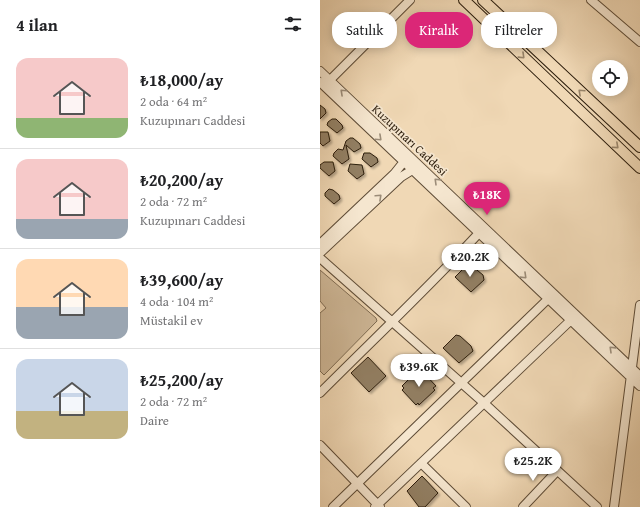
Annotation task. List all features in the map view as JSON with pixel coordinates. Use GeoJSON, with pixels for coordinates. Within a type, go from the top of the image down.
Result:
{"type":"FeatureCollection","features":[{"type":"Feature","properties":{"kind":"main road"},"geometry":{"type":"LineString","coordinates":[[464,0],[640,168]]}},
{"type":"Feature","properties":{"kind":"main road"},"geometry":{"type":"LineString","coordinates":[[483,0],[640,147]]}},
{"type":"Feature","properties":{"kind":"street"},"geometry":{"type":"LineString","coordinates":[[323,85],[410,0]]}},
{"type":"Feature","properties":{"kind":"street"},"geometry":{"type":"LineString","coordinates":[[591,0],[640,42]]}},
{"type":"Feature","properties":{"kind":"street","name":"Kuzupınarı Caddesi"},"geometry":{"type":"LineString","coordinates":[[320,71],[323,85],[407,158],[480,233],[640,386]]}},
{"type":"Feature","properties":{"kind":"street"},"geometry":{"type":"LineString","coordinates":[[320,244],[394,174],[407,158]]}},
{"type":"Feature","properties":{"kind":"street"},"geometry":{"type":"LineString","coordinates":[[320,252],[401,177],[416,167]]}},
{"type":"Feature","properties":{"kind":"street","name":"Kuzupınarı Caddesi"},"geometry":{"type":"LineString","coordinates":[[416,167],[640,376]]}},
{"type":"Feature","properties":{"kind":"street"},"geometry":{"type":"LineString","coordinates":[[320,393],[435,280],[480,233]]}},
{"type":"Feature","properties":{"kind":"street"},"geometry":{"type":"LineString","coordinates":[[320,258],[484,403],[596,507]]}},
{"type":"Feature","properties":{"kind":"street"},"geometry":{"type":"LineString","coordinates":[[333,507],[548,298]]}},
{"type":"Feature","properties":{"kind":"street"},"geometry":{"type":"LineString","coordinates":[[614,507],[640,305]]}},
{"type":"Feature","properties":{"kind":"street"},"geometry":{"type":"LineString","coordinates":[[320,445],[378,506],[570,320]]}},
{"type":"Feature","properties":{"kind":"street"},"geometry":{"type":"LineString","coordinates":[[421,463],[466,507]]}},
{"type":"Feature","properties":{"kind":"street"},"geometry":{"type":"LineString","coordinates":[[523,507],[557,471]]}},
{"type":"Feature","properties":{"kind":"shaded area"},"geometry":{"type":"Polygon","coordinates":[[[320,270],[376,318],[377,321],[324,375],[320,371],[320,313],[326,308],[320,301],[320,270]]]}},
{"type":"Feature","properties":{"kind":"building"},"geometry":{"type":"Polygon","coordinates":[[[320,105],[325,109],[326,113],[320,119],[320,105]]]}},
{"type":"Feature","properties":{"kind":"building"},"geometry":{"type":"Polygon","coordinates":[[[332,119],[336,119],[342,125],[343,128],[337,133],[327,125],[332,119]]]}},
{"type":"Feature","properties":{"kind":"building"},"geometry":{"type":"Polygon","coordinates":[[[320,132],[328,132],[330,141],[323,146],[320,143],[320,132]]]}},
{"type":"Feature","properties":{"kind":"building"},"geometry":{"type":"Polygon","coordinates":[[[353,138],[360,144],[361,148],[354,152],[346,145],[349,159],[342,164],[333,156],[338,149],[343,150],[346,141],[353,138]]]}},
{"type":"Feature","properties":{"kind":"building"},"geometry":{"type":"Polygon","coordinates":[[[364,153],[370,153],[377,158],[378,162],[371,167],[362,159],[364,153]]]}},
{"type":"Feature","properties":{"kind":"building"},"geometry":{"type":"Polygon","coordinates":[[[324,162],[333,162],[335,171],[329,176],[320,168],[320,165],[324,162]]]}},
{"type":"Feature","properties":{"kind":"building"},"geometry":{"type":"Polygon","coordinates":[[[350,164],[362,165],[364,174],[357,179],[348,171],[350,164]]]}},
{"type":"Feature","properties":{"kind":"building"},"geometry":{"type":"Polygon","coordinates":[[[329,189],[333,190],[339,195],[340,199],[334,204],[325,196],[325,193],[329,189]]]}},
{"type":"Feature","properties":{"kind":"building"},"geometry":{"type":"Polygon","coordinates":[[[467,265],[472,266],[483,275],[484,280],[471,292],[455,277],[467,265]]]}},
{"type":"Feature","properties":{"kind":"building"},"geometry":{"type":"Polygon","coordinates":[[[456,335],[460,336],[471,346],[473,351],[459,363],[443,348],[456,335]]]}},
{"type":"Feature","properties":{"kind":"building"},"geometry":{"type":"Polygon","coordinates":[[[368,357],[386,376],[369,392],[351,373],[368,357]]]}},
{"type":"Feature","properties":{"kind":"building"},"geometry":{"type":"Polygon","coordinates":[[[421,370],[436,386],[433,388],[435,390],[419,405],[418,403],[416,405],[402,390],[404,388],[402,386],[417,371],[419,373],[421,370]]]}},
{"type":"Feature","properties":{"kind":"building"},"geometry":{"type":"Polygon","coordinates":[[[422,476],[438,493],[425,507],[419,507],[407,491],[422,476]]]}}]}
